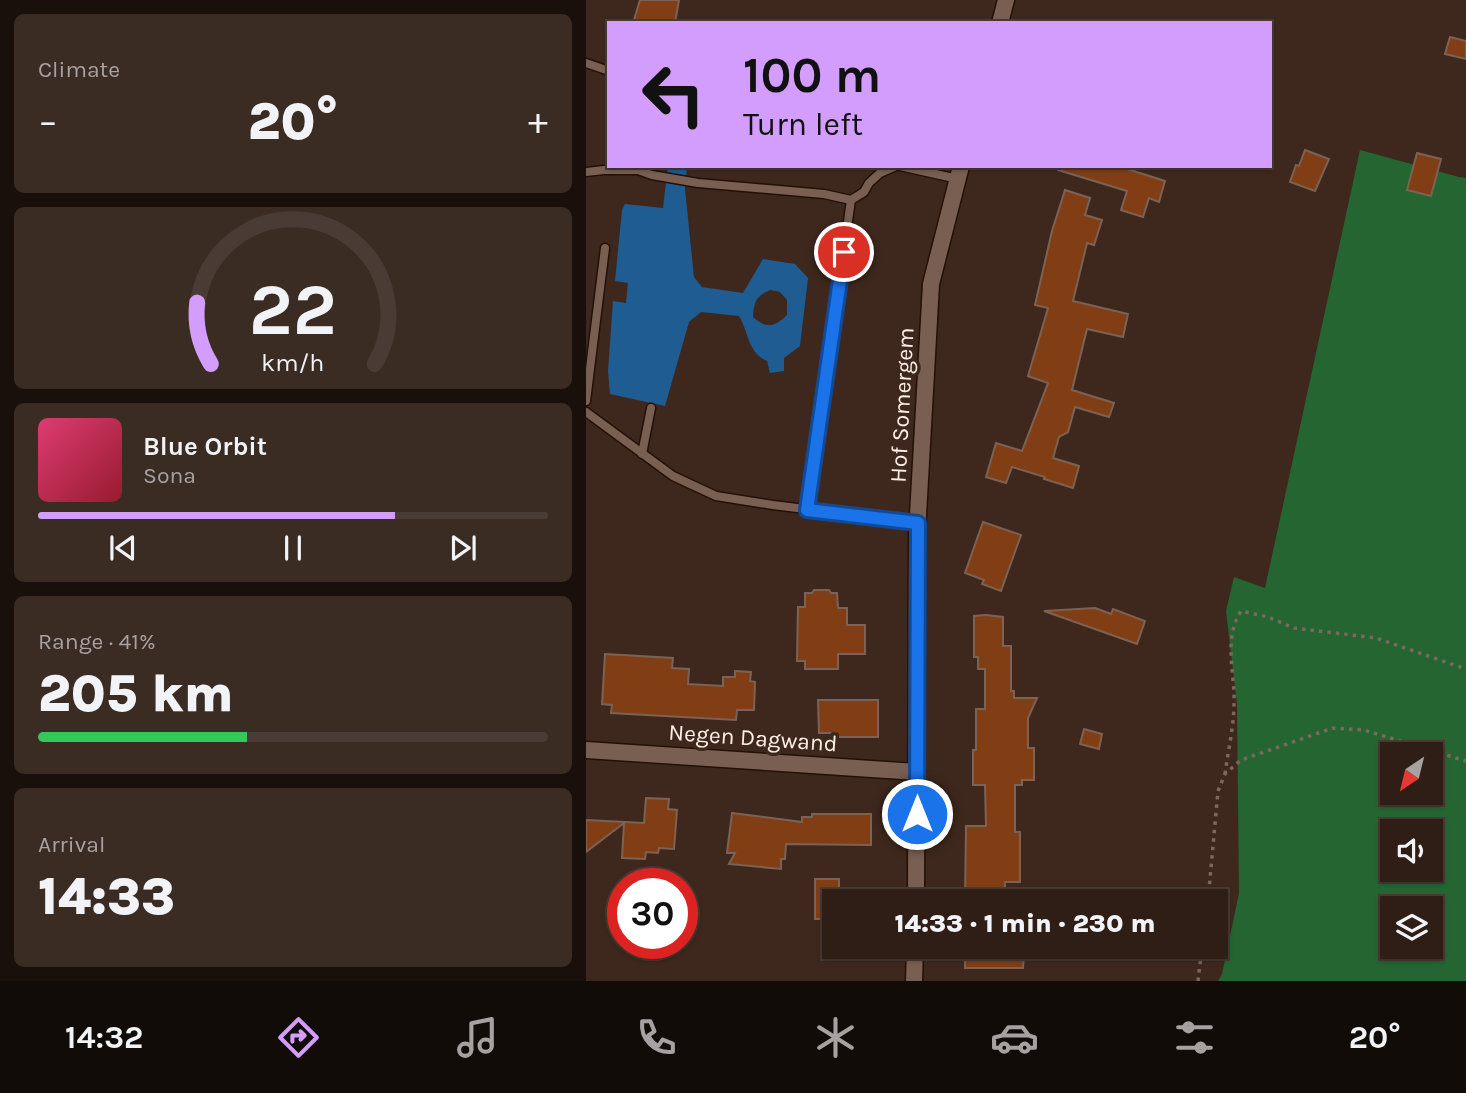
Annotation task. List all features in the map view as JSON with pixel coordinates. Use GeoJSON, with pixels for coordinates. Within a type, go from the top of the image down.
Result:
{"type":"FeatureCollection","features":[{"type":"Feature","properties":{"kind":"street"},"geometry":{"type":"LineString","coordinates":[[1001,21],[1006,0]]}},
{"type":"Feature","properties":{"kind":"street","name":"Hof Somergem"},"geometry":{"type":"LineString","coordinates":[[916,889],[918,523],[931,284],[959,173]]}},
{"type":"Feature","properties":{"kind":"street","name":"Negen Dagwand"},"geometry":{"type":"LineString","coordinates":[[586,750],[917,772]]}},
{"type":"Feature","properties":{"kind":"street"},"geometry":{"type":"LineString","coordinates":[[914,981],[915,959]]}},
{"type":"Feature","properties":{"kind":"lane"},"geometry":{"type":"LineString","coordinates":[[586,63],[607,70]]}},
{"type":"Feature","properties":{"kind":"lane"},"geometry":{"type":"LineString","coordinates":[[586,172],[638,168],[652,175],[698,183],[824,194],[851,200],[864,192],[880,173],[893,168]]}},
{"type":"Feature","properties":{"kind":"lane"},"geometry":{"type":"LineString","coordinates":[[915,168],[959,173]]}},
{"type":"Feature","properties":{"kind":"lane"},"geometry":{"type":"LineString","coordinates":[[807,510],[851,200]]}},
{"type":"Feature","properties":{"kind":"lane"},"geometry":{"type":"LineString","coordinates":[[586,401],[605,248]]}},
{"type":"Feature","properties":{"kind":"lane"},"geometry":{"type":"LineString","coordinates":[[642,454],[651,408]]}},
{"type":"Feature","properties":{"kind":"lane"},"geometry":{"type":"LineString","coordinates":[[586,412],[673,476],[716,496],[918,523]]}},
{"type":"Feature","properties":{"kind":"path"},"geometry":{"type":"LineString","coordinates":[[1209,889],[1218,791],[1225,775],[1234,703],[1230,658],[1234,621],[1241,611],[1268,617],[1294,628],[1376,638],[1466,669]]}},
{"type":"Feature","properties":{"kind":"path"},"geometry":{"type":"LineString","coordinates":[[1225,775],[1241,760],[1333,728],[1364,730],[1466,761]]}},
{"type":"Feature","properties":{"kind":"path"},"geometry":{"type":"LineString","coordinates":[[1198,981],[1201,959]]}},
{"type":"Feature","properties":{"kind":"green space"},"geometry":{"type":"Polygon","coordinates":[[[1360,150],[1466,178],[1466,981],[1218,981],[1225,959],[1228,959],[1228,945],[1239,893],[1237,704],[1226,611],[1234,577],[1265,588],[1360,150]]]}},
{"type":"Feature","properties":{"kind":"water"},"geometry":{"type":"Polygon","coordinates":[[[668,168],[687,168],[685,189],[694,277],[702,287],[743,293],[763,259],[795,264],[808,278],[800,346],[784,358],[784,371],[770,373],[767,361],[752,348],[739,316],[701,312],[689,322],[665,406],[610,394],[608,371],[613,301],[626,303],[628,283],[615,281],[622,210],[625,204],[663,208],[668,168]],[[770,290],[758,298],[753,317],[766,325],[778,322],[787,315],[787,300],[780,292],[770,290]]]}},
{"type":"Feature","properties":{"kind":"building"},"geometry":{"type":"Polygon","coordinates":[[[640,0],[679,0],[675,21],[634,20],[640,0]]]}},
{"type":"Feature","properties":{"kind":"building"},"geometry":{"type":"Polygon","coordinates":[[[1450,37],[1466,41],[1466,59],[1445,54],[1450,37]]]}},
{"type":"Feature","properties":{"kind":"building"},"geometry":{"type":"Polygon","coordinates":[[[1305,150],[1329,159],[1315,191],[1290,182],[1305,150]]]}},
{"type":"Feature","properties":{"kind":"building"},"geometry":{"type":"Polygon","coordinates":[[[1417,153],[1441,159],[1431,196],[1407,190],[1417,153]]]}},
{"type":"Feature","properties":{"kind":"building"},"geometry":{"type":"Polygon","coordinates":[[[1124,168],[1165,181],[1159,202],[1149,198],[1143,217],[1121,210],[1127,191],[1058,170],[1124,168]]]}},
{"type":"Feature","properties":{"kind":"building"},"geometry":{"type":"Polygon","coordinates":[[[1065,190],[1090,198],[1085,215],[1102,220],[1094,245],[1087,243],[1073,301],[1128,314],[1123,337],[1087,329],[1072,390],[1114,403],[1109,417],[1075,407],[1068,432],[1059,437],[1053,458],[1079,466],[1073,488],[1012,467],[1006,483],[986,477],[996,443],[1022,451],[1048,383],[1028,376],[1048,308],[1035,305],[1052,231],[1065,190]]]}},
{"type":"Feature","properties":{"kind":"building"},"geometry":{"type":"Polygon","coordinates":[[[983,522],[1021,535],[1001,591],[982,584],[984,580],[965,573],[983,522]]]}},
{"type":"Feature","properties":{"kind":"building"},"geometry":{"type":"Polygon","coordinates":[[[814,590],[837,593],[838,608],[847,608],[847,625],[865,625],[865,654],[838,654],[838,669],[805,669],[805,661],[797,661],[798,607],[805,607],[805,593],[812,593],[814,590]]]}},
{"type":"Feature","properties":{"kind":"building"},"geometry":{"type":"Polygon","coordinates":[[[1095,608],[1111,614],[1113,609],[1145,621],[1137,644],[1044,611],[1095,608]]]}},
{"type":"Feature","properties":{"kind":"building"},"geometry":{"type":"Polygon","coordinates":[[[974,616],[1003,617],[1003,646],[1011,646],[1011,691],[1014,691],[1014,698],[1037,698],[1028,718],[1028,748],[1034,748],[1034,780],[1022,780],[1022,785],[1015,785],[1015,832],[1020,832],[1020,882],[1005,882],[1005,889],[965,889],[966,826],[986,826],[985,785],[973,785],[976,709],[985,709],[985,669],[978,669],[978,657],[974,657],[974,616]]]}},
{"type":"Feature","properties":{"kind":"building"},"geometry":{"type":"Polygon","coordinates":[[[605,654],[673,658],[672,668],[689,669],[688,684],[723,686],[723,677],[735,677],[735,671],[751,672],[750,681],[755,682],[754,710],[737,710],[736,720],[611,713],[612,705],[602,704],[605,654]]]}},
{"type":"Feature","properties":{"kind":"building"},"geometry":{"type":"Polygon","coordinates":[[[818,700],[878,700],[878,737],[836,737],[836,733],[819,733],[818,700]]]}},
{"type":"Feature","properties":{"kind":"building"},"geometry":{"type":"Polygon","coordinates":[[[1084,729],[1102,734],[1099,749],[1080,744],[1084,729]]]}},
{"type":"Feature","properties":{"kind":"building"},"geometry":{"type":"Polygon","coordinates":[[[646,798],[669,799],[668,809],[677,810],[674,849],[659,848],[658,853],[646,852],[645,859],[622,858],[624,823],[586,852],[586,820],[644,823],[646,798]]]}},
{"type":"Feature","properties":{"kind":"building"},"geometry":{"type":"Polygon","coordinates":[[[732,813],[802,822],[802,817],[812,817],[812,814],[871,814],[871,845],[786,844],[781,869],[729,864],[735,853],[727,853],[732,813]]]}},
{"type":"Feature","properties":{"kind":"building"},"geometry":{"type":"Polygon","coordinates":[[[815,879],[839,879],[839,889],[822,889],[822,919],[815,919],[815,879]]]}},
{"type":"Feature","properties":{"kind":"building"},"geometry":{"type":"Polygon","coordinates":[[[965,959],[1024,959],[1023,968],[965,968],[965,959]]]}},
{"type":"Feature","properties":{"kind":"route"},"geometry":{"type":"LineString","coordinates":[[844,252],[807,510],[918,523],[917,814]]}}]}
